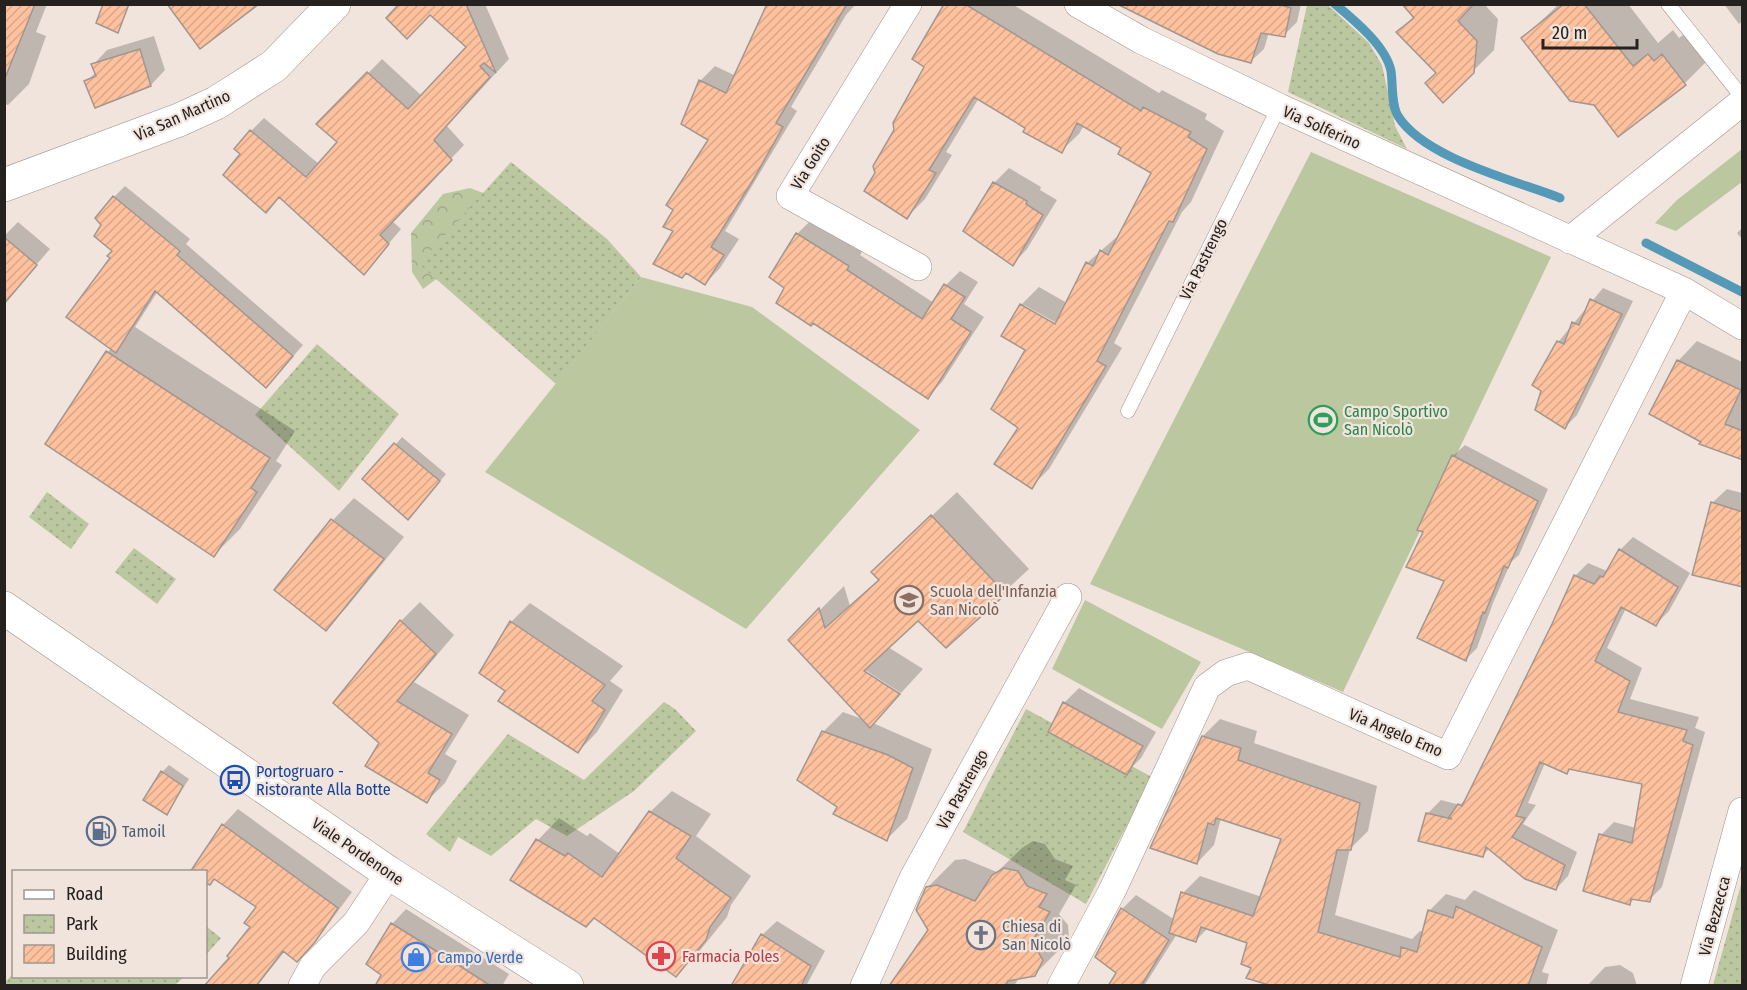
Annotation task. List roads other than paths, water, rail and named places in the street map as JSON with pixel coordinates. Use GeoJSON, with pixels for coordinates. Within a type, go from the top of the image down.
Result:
{"type":"FeatureCollection","features":[{"type":"Feature","properties":{"kind":"main road","name":"Via San Martino"},"geometry":{"type":"LineString","coordinates":[[4,185],[178,120],[216,103],[274,66],[334,4]]}},
{"type":"Feature","properties":{"kind":"main road","name":"Viale Pordenone"},"geometry":{"type":"LineString","coordinates":[[4,608],[548,981]]}},
{"type":"Feature","properties":{"kind":"street","name":"Via Goito"},"geometry":{"type":"LineString","coordinates":[[908,4],[789,196],[918,267]]}},
{"type":"Feature","properties":{"kind":"street","name":"Via Solferino"},"geometry":{"type":"LineString","coordinates":[[1078,4],[1141,40],[1279,108],[1684,291],[1743,326]]}},
{"type":"Feature","properties":{"kind":"street"},"geometry":{"type":"LineString","coordinates":[[1570,240],[1743,99]]}},
{"type":"Feature","properties":{"kind":"street","name":"Via Angelo Emo"},"geometry":{"type":"LineString","coordinates":[[1061,986],[1112,891],[1207,687],[1226,673],[1248,666],[1448,756],[1684,291]]}},
{"type":"Feature","properties":{"kind":"street","name":"Via Pastrengo"},"geometry":{"type":"LineString","coordinates":[[864,986],[913,878],[1068,597]]}},
{"type":"Feature","properties":{"kind":"street","name":"Via Bezzecca"},"geometry":{"type":"LineString","coordinates":[[1694,986],[1743,811]]}},
{"type":"Feature","properties":{"kind":"street"},"geometry":{"type":"LineString","coordinates":[[302,986],[313,966],[356,922],[389,873]]}},
{"type":"Feature","properties":{"kind":"lane"},"geometry":{"type":"LineString","coordinates":[[1668,4],[1743,99]]}},
{"type":"Feature","properties":{"kind":"lane","name":"Via Pastrengo"},"geometry":{"type":"LineString","coordinates":[[1128,411],[1279,108]]}},
{"type":"Feature","properties":{"kind":"waterway"},"geometry":{"type":"LineString","coordinates":[[1335,4],[1368,34],[1383,52],[1391,71],[1396,111],[1411,131],[1449,156],[1560,198]]}},
{"type":"Feature","properties":{"kind":"waterway"},"geometry":{"type":"LineString","coordinates":[[1646,243],[1742,292]]}},
{"type":"Feature","properties":{"kind":"place","name":"Campo Sportivo San Nicolò"},"geometry":{"type":"Point","coordinates":[1323,420]}},
{"type":"Feature","properties":{"kind":"place","name":"Scuola dell'Infanzia San Nicolò"},"geometry":{"type":"Point","coordinates":[909,600]}},
{"type":"Feature","properties":{"kind":"place","name":"Portogruaro - Ristorante Alla Botte"},"geometry":{"type":"Point","coordinates":[235,780]}},
{"type":"Feature","properties":{"kind":"place","name":"Tamoil"},"geometry":{"type":"Point","coordinates":[101,831]}},
{"type":"Feature","properties":{"kind":"place","name":"Chiesa di San Nicolò"},"geometry":{"type":"Point","coordinates":[981,935]}},
{"type":"Feature","properties":{"kind":"place","name":"Farmacia Poles"},"geometry":{"type":"Point","coordinates":[661,956]}},
{"type":"Feature","properties":{"kind":"place","name":"Campo Verde"},"geometry":{"type":"Point","coordinates":[416,957]}}]}
